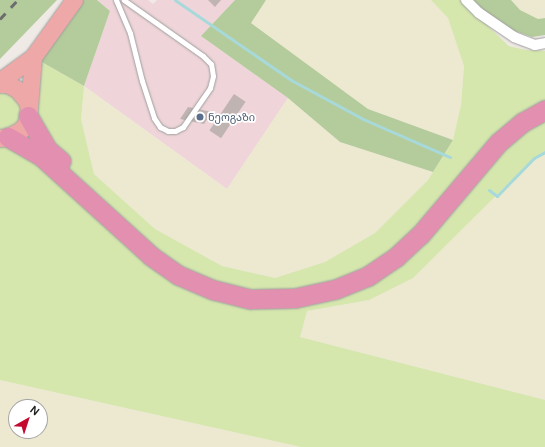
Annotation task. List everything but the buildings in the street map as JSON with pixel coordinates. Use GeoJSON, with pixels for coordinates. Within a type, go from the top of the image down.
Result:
{"type":"FeatureCollection","features":[{"type":"Feature","properties":{"kind":"highway"},"geometry":{"type":"LineString","coordinates":[[0,82],[33,57],[74,0]]}},
{"type":"Feature","properties":{"kind":"highway"},"geometry":{"type":"LineString","coordinates":[[4,138],[21,130],[28,113],[33,57]]}},
{"type":"Feature","properties":{"kind":"highway"},"geometry":{"type":"LineString","coordinates":[[0,82],[17,89],[23,94],[28,113],[48,150],[157,250],[183,268],[216,282],[252,290],[296,289],[334,280],[366,268],[394,250],[416,229],[496,133],[518,114],[545,98]]}},
{"type":"Feature","properties":{"kind":"highway"},"geometry":{"type":"LineString","coordinates":[[4,138],[42,157],[152,256],[178,275],[214,290],[251,298],[295,298],[336,289],[368,276],[396,258],[420,236],[499,142],[523,122],[545,110]]}},
{"type":"Feature","properties":{"kind":"street"},"geometry":{"type":"LineString","coordinates":[[466,0],[479,13],[514,37],[535,44],[545,43]]}},
{"type":"Feature","properties":{"kind":"lane"},"geometry":{"type":"LineString","coordinates":[[116,0],[130,33],[142,81],[154,118],[160,127],[168,131],[175,131],[183,127],[210,88],[213,76],[211,64],[203,56],[124,0]]}},
{"type":"Feature","properties":{"kind":"shaded area"},"geometry":{"type":"Polygon","coordinates":[[[97,0],[148,0],[153,4],[157,0],[235,0],[201,36],[288,98],[227,189],[84,86],[110,11],[97,0]]]}},
{"type":"Feature","properties":{"kind":"shaded area"},"geometry":{"type":"Polygon","coordinates":[[[266,0],[431,0],[448,18],[464,66],[461,105],[453,140],[368,109],[250,23],[266,0]]]}},
{"type":"Feature","properties":{"kind":"shaded area"},"geometry":{"type":"Polygon","coordinates":[[[511,0],[545,0],[545,18],[538,19],[520,10],[511,0]]]}},
{"type":"Feature","properties":{"kind":"shaded area"},"geometry":{"type":"Polygon","coordinates":[[[84,86],[227,189],[288,98],[340,142],[433,172],[428,180],[375,233],[325,262],[275,278],[222,266],[155,229],[94,174],[81,119],[84,86]]]}},
{"type":"Feature","properties":{"kind":"shaded area"},"geometry":{"type":"Polygon","coordinates":[[[545,152],[545,400],[300,337],[307,311],[369,300],[476,214],[534,158],[545,152]]]}},
{"type":"Feature","properties":{"kind":"shaded area"},"geometry":{"type":"Polygon","coordinates":[[[0,380],[301,447],[0,447],[0,380]]]}},
{"type":"Feature","properties":{"kind":"green space"},"geometry":{"type":"Polygon","coordinates":[[[0,0],[57,0],[0,59],[0,0]]]}},
{"type":"Feature","properties":{"kind":"green space"},"geometry":{"type":"Polygon","coordinates":[[[74,0],[97,0],[110,11],[84,86],[33,57],[74,0]]]}},
{"type":"Feature","properties":{"kind":"green space"},"geometry":{"type":"Polygon","coordinates":[[[235,0],[266,0],[251,23],[368,109],[453,140],[433,172],[340,142],[288,98],[201,36],[235,0]]]}},
{"type":"Feature","properties":{"kind":"green space"},"geometry":{"type":"Polygon","coordinates":[[[431,0],[460,0],[509,46],[526,50],[545,51],[545,152],[534,158],[413,278],[369,300],[307,311],[300,337],[545,400],[545,447],[301,447],[0,380],[0,138],[15,135],[33,57],[84,86],[81,119],[94,174],[155,229],[222,266],[275,278],[325,262],[375,233],[428,180],[453,140],[461,105],[464,66],[448,18],[431,0]]]}},
{"type":"Feature","properties":{"kind":"green space"},"geometry":{"type":"Polygon","coordinates":[[[472,0],[511,0],[520,10],[538,19],[545,18],[545,35],[532,37],[512,30],[479,7],[472,0]]]}},
{"type":"Feature","properties":{"kind":"green space"},"geometry":{"type":"Polygon","coordinates":[[[0,89],[5,89],[22,102],[20,123],[0,132],[0,89]]]}},
{"type":"Feature","properties":{"kind":"waterway"},"geometry":{"type":"LineString","coordinates":[[175,0],[291,80],[363,119],[450,157]]}},
{"type":"Feature","properties":{"kind":"waterway"},"geometry":{"type":"LineString","coordinates":[[489,190],[497,196],[534,158],[545,152]]}},
{"type":"Feature","properties":{"kind":"railway"},"geometry":{"type":"LineString","coordinates":[[0,19],[18,0]]}},
{"type":"Feature","properties":{"kind":"place","name":"ნეოგაზი"},"geometry":{"type":"Point","coordinates":[200,117]}}]}
